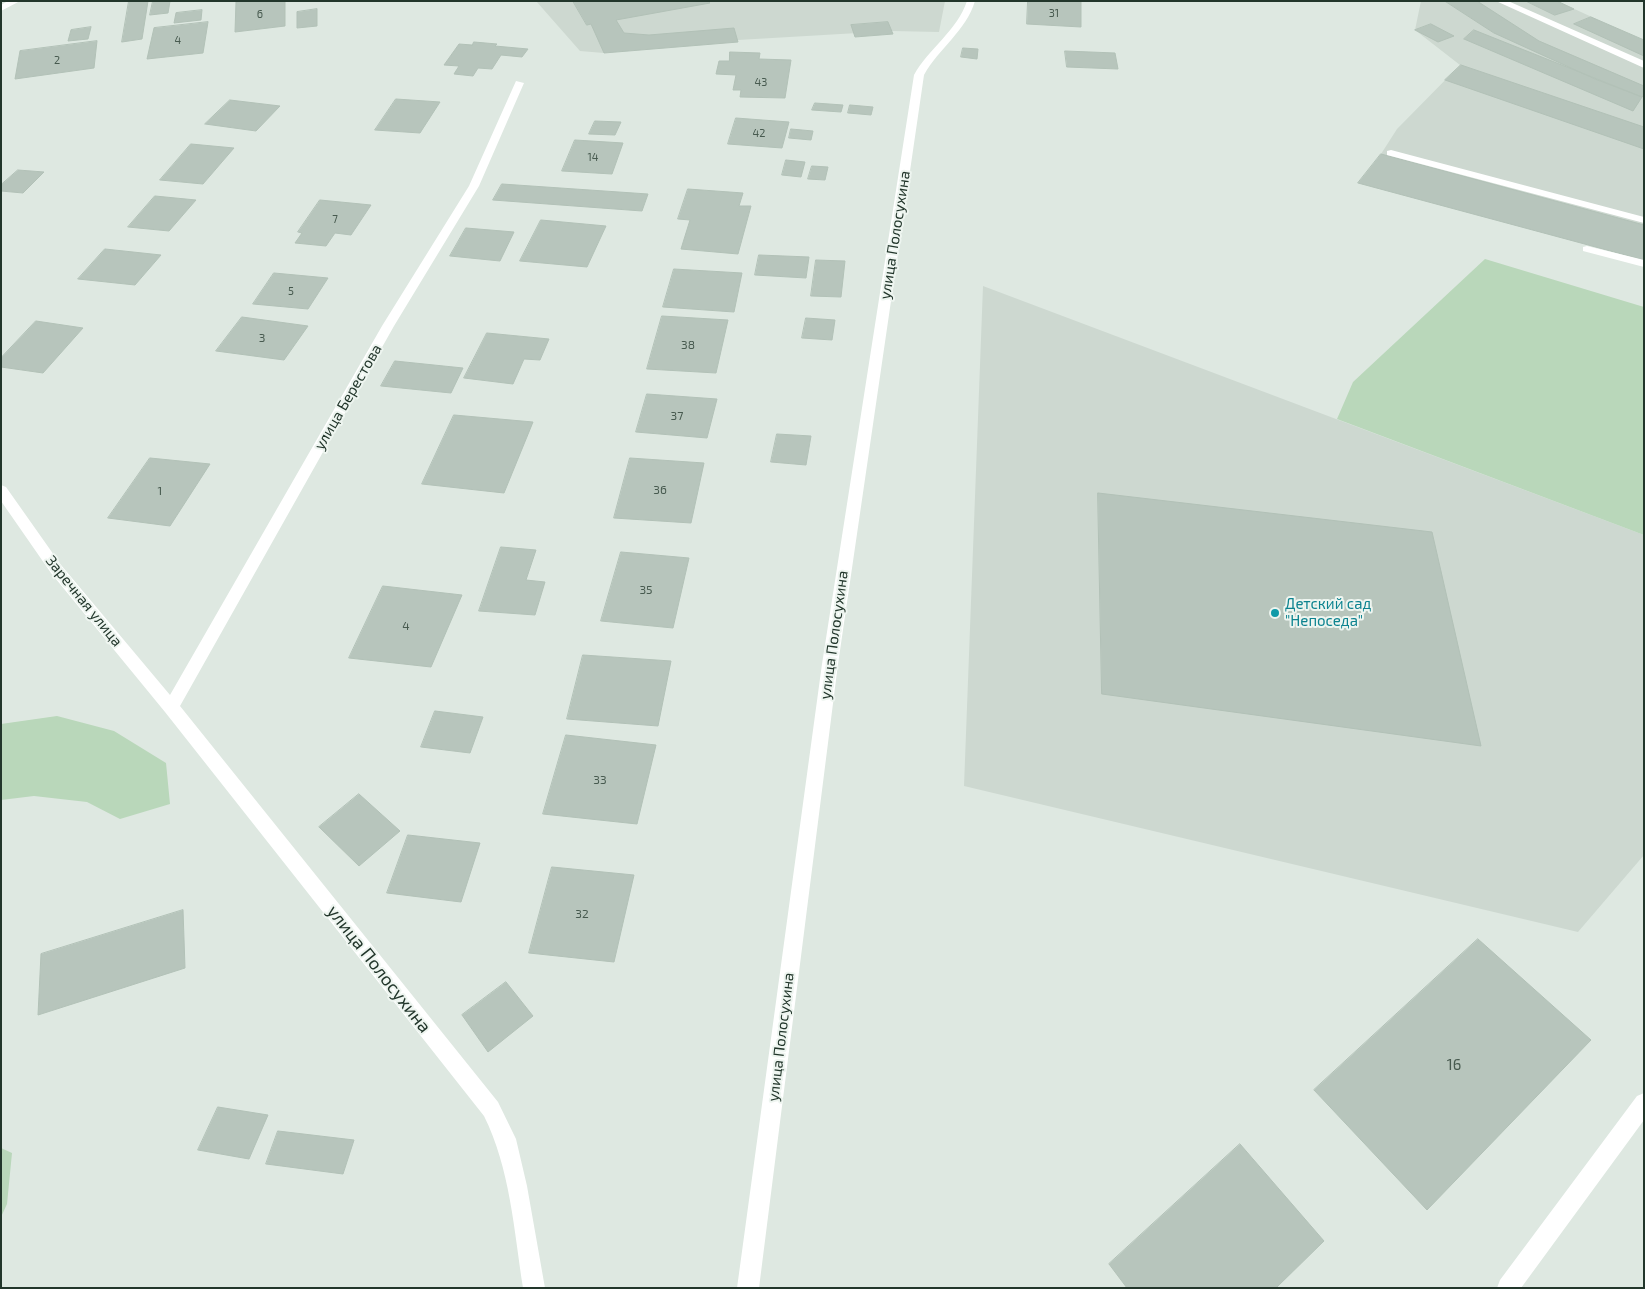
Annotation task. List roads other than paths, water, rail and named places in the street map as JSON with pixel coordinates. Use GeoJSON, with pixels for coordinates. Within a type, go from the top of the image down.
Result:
{"type":"FeatureCollection","features":[{"type":"Feature","properties":{"kind":"street"},"geometry":{"type":"LineString","coordinates":[[1,8],[16,1]]}},
{"type":"Feature","properties":{"kind":"street","name":"улица Полосухина"},"geometry":{"type":"LineString","coordinates":[[748,1288],[830,664],[920,75],[932,55],[951,38],[969,10],[971,1]]}},
{"type":"Feature","properties":{"kind":"street"},"geometry":{"type":"LineString","coordinates":[[1500,1],[1644,65]]}},
{"type":"Feature","properties":{"kind":"street","name":"улица Берестова"},"geometry":{"type":"LineString","coordinates":[[171,707],[388,326],[474,186],[519,83]]}},
{"type":"Feature","properties":{"kind":"street"},"geometry":{"type":"LineString","coordinates":[[1391,153],[1644,220]]}},
{"type":"Feature","properties":{"kind":"street"},"geometry":{"type":"LineString","coordinates":[[1587,248],[1644,264]]}},
{"type":"Feature","properties":{"kind":"street","name":"Заречная улица"},"geometry":{"type":"LineString","coordinates":[[1,490],[56,569],[171,707]]}},
{"type":"Feature","properties":{"kind":"street","name":"улица Полосухина"},"geometry":{"type":"LineString","coordinates":[[171,707],[490,1109],[506,1139],[517,1186],[534,1288]]}},
{"type":"Feature","properties":{"kind":"street"},"geometry":{"type":"LineString","coordinates":[[1508,1288],[1644,1103]]}},
{"type":"Feature","properties":{"kind":"place","name":"Детский сад \"Непоседа\""},"geometry":{"type":"Point","coordinates":[1275,613]}}]}
